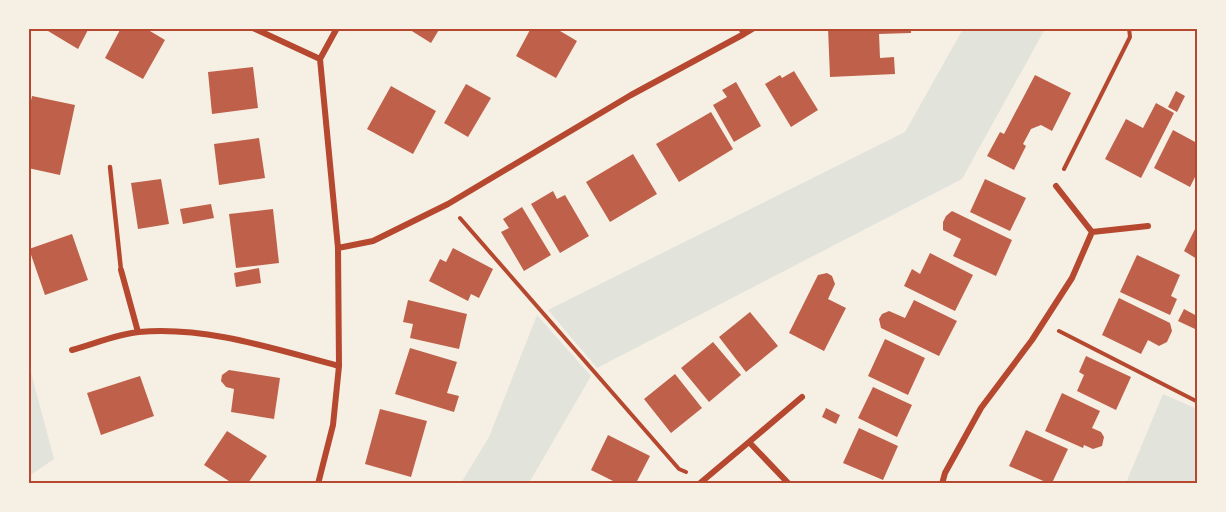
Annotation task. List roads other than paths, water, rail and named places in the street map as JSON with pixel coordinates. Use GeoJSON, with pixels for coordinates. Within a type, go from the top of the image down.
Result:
{"type":"FeatureCollection","features":[{"type":"Feature","properties":{"kind":"street"},"geometry":{"type":"LineString","coordinates":[[253,28],[320,59]]}},
{"type":"Feature","properties":{"kind":"street"},"geometry":{"type":"LineString","coordinates":[[318,483],[333,425],[339,366],[338,248],[320,59],[337,28]]}},
{"type":"Feature","properties":{"kind":"street"},"geometry":{"type":"LineString","coordinates":[[338,248],[373,241],[448,204],[658,79],[742,31],[754,28]]}},
{"type":"Feature","properties":{"kind":"street"},"geometry":{"type":"LineString","coordinates":[[1056,186],[1092,232]]}},
{"type":"Feature","properties":{"kind":"street"},"geometry":{"type":"LineString","coordinates":[[1092,232],[1148,226]]}},
{"type":"Feature","properties":{"kind":"street"},"geometry":{"type":"LineString","coordinates":[[942,483],[945,473],[981,408],[1043,323],[1072,278],[1092,232]]}},
{"type":"Feature","properties":{"kind":"street"},"geometry":{"type":"LineString","coordinates":[[121,270],[138,332]]}},
{"type":"Feature","properties":{"kind":"street"},"geometry":{"type":"LineString","coordinates":[[72,350],[138,332],[179,333],[231,338],[339,366]]}},
{"type":"Feature","properties":{"kind":"street"},"geometry":{"type":"LineString","coordinates":[[702,481],[802,397]]}},
{"type":"Feature","properties":{"kind":"street"},"geometry":{"type":"LineString","coordinates":[[749,442],[789,483]]}},
{"type":"Feature","properties":{"kind":"lane"},"geometry":{"type":"LineString","coordinates":[[110,167],[121,270]]}}]}
